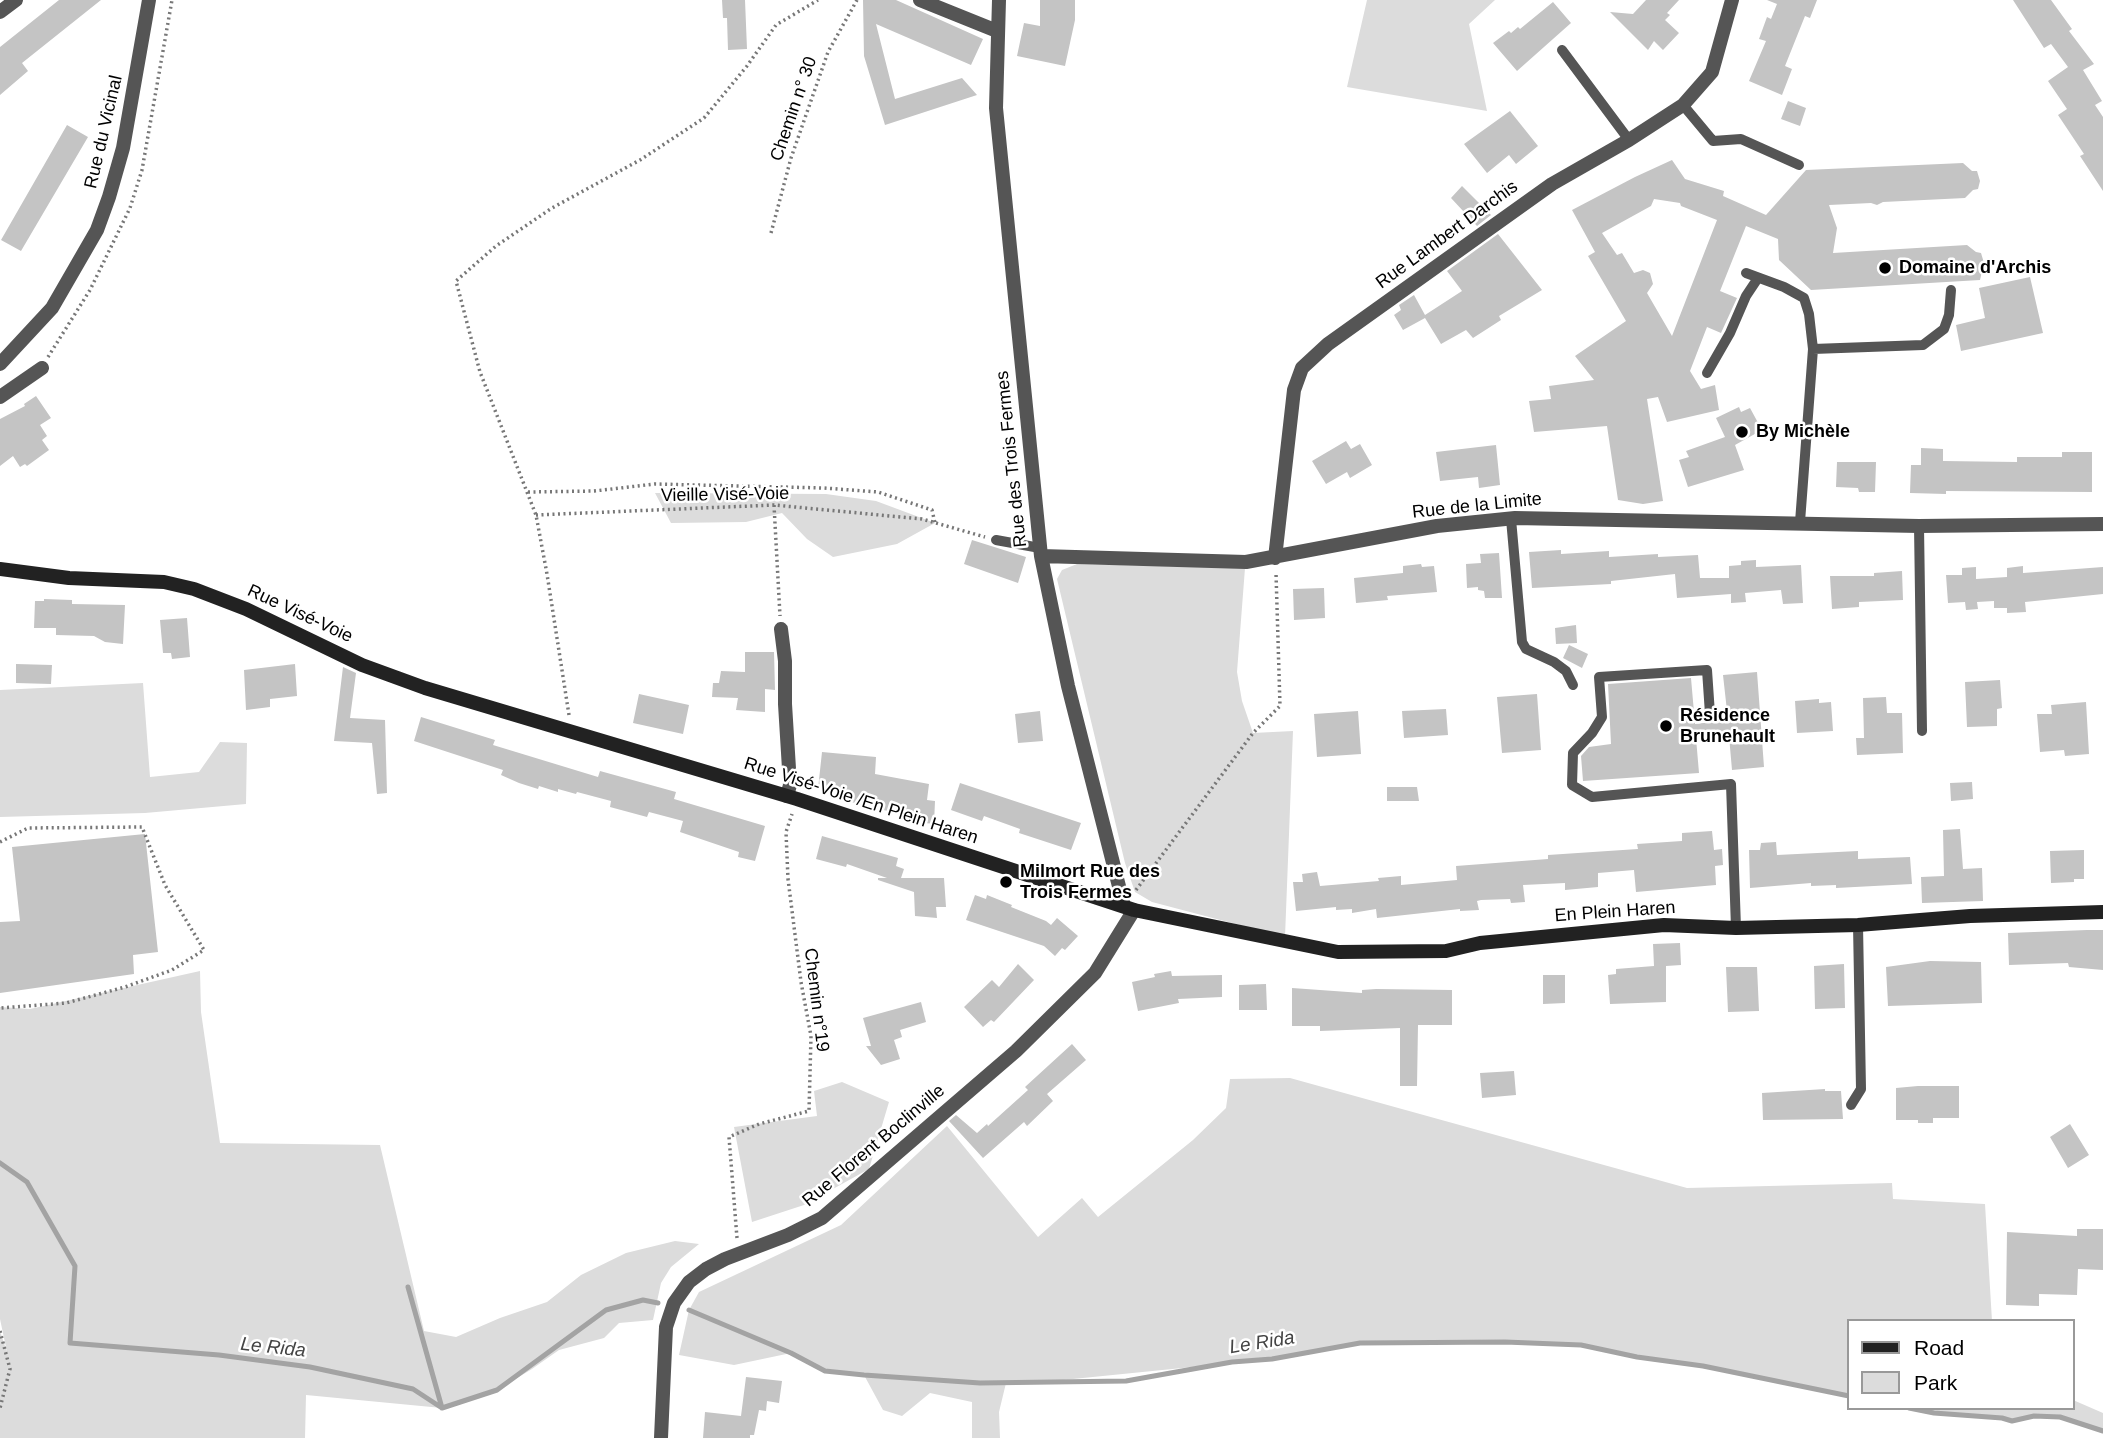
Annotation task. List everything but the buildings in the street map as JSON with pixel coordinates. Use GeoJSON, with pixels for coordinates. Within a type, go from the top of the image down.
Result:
{"type":"FeatureCollection","features":[{"type":"Feature","properties":{"kind":"street"},"geometry":{"type":"LineString","coordinates":[[0,12],[16,0]]}},
{"type":"Feature","properties":{"kind":"street","name":"Rue du Vicinal"},"geometry":{"type":"LineString","coordinates":[[0,364],[52,308],[97,230],[110,197],[123,148],[149,0]]}},
{"type":"Feature","properties":{"kind":"street"},"geometry":{"type":"LineString","coordinates":[[920,0],[998,31]]}},
{"type":"Feature","properties":{"kind":"street","name":"Rue des Trois Fermes"},"geometry":{"type":"LineString","coordinates":[[999,0],[996,108],[1041,552],[1069,686],[1129,908]]}},
{"type":"Feature","properties":{"kind":"street","name":"Rue Lambert Darchis"},"geometry":{"type":"LineString","coordinates":[[1275,558],[1294,390],[1302,368],[1328,345],[1552,184],[1683,105],[1712,72],[1732,0]]}},
{"type":"Feature","properties":{"kind":"street"},"geometry":{"type":"LineString","coordinates":[[0,397],[42,368]]}},
{"type":"Feature","properties":{"kind":"street","name":"Rue de la Limite"},"geometry":{"type":"LineString","coordinates":[[1041,552],[1246,562],[1437,526],[1511,519],[1919,526],[2103,524]]}},
{"type":"Feature","properties":{"kind":"street","name":"Rue Visé-Voie"},"geometry":{"type":"LineString","coordinates":[[0,569],[69,578],[164,582],[194,589],[246,609],[362,665],[425,688],[575,733]]}},
{"type":"Feature","properties":{"kind":"street"},"geometry":{"type":"LineString","coordinates":[[781,629],[792,797]]}},
{"type":"Feature","properties":{"kind":"street","name":"Rue Visé-Voie /En Plein Haren"},"geometry":{"type":"LineString","coordinates":[[575,733],[792,797],[1129,908]]}},
{"type":"Feature","properties":{"kind":"street","name":"En Plein Haren"},"geometry":{"type":"LineString","coordinates":[[1129,908],[1338,952],[1446,951],[1480,943],[1664,925],[1736,928],[1858,925],[1970,916],[2103,912]]}},
{"type":"Feature","properties":{"kind":"street","name":"Rue Florent Boclinville"},"geometry":{"type":"LineString","coordinates":[[661,1438],[666,1327],[674,1303],[689,1282],[706,1269],[822,1218],[1006,1060],[1095,973],[1129,908]]}},
{"type":"Feature","properties":{"kind":"lane"},"geometry":{"type":"LineString","coordinates":[[1562,50],[1629,140]]}},
{"type":"Feature","properties":{"kind":"lane"},"geometry":{"type":"LineString","coordinates":[[1683,105],[1713,141],[1741,139],[1799,165]]}},
{"type":"Feature","properties":{"kind":"lane"},"geometry":{"type":"LineString","coordinates":[[1746,273],[1784,286],[1804,298],[1809,314],[1813,349],[1800,522]]}},
{"type":"Feature","properties":{"kind":"lane"},"geometry":{"type":"LineString","coordinates":[[1707,373],[1758,278]]}},
{"type":"Feature","properties":{"kind":"lane"},"geometry":{"type":"LineString","coordinates":[[1813,349],[1923,345],[1944,329],[1949,315],[1951,290]]}},
{"type":"Feature","properties":{"kind":"lane"},"geometry":{"type":"LineString","coordinates":[[1511,519],[1522,642],[1526,649],[1554,662],[1566,671],[1573,685]]}},
{"type":"Feature","properties":{"kind":"lane"},"geometry":{"type":"LineString","coordinates":[[1919,526],[1922,731]]}},
{"type":"Feature","properties":{"kind":"lane"},"geometry":{"type":"LineString","coordinates":[[996,540],[1041,552]]}},
{"type":"Feature","properties":{"kind":"lane"},"geometry":{"type":"LineString","coordinates":[[1710,714],[1707,670],[1599,677],[1602,718],[1573,753],[1572,785],[1592,797],[1731,784],[1736,928]]}},
{"type":"Feature","properties":{"kind":"lane"},"geometry":{"type":"LineString","coordinates":[[1851,1105],[1861,1089],[1858,925]]}},
{"type":"Feature","properties":{"kind":"path"},"geometry":{"type":"LineString","coordinates":[[575,733],[569,716],[536,515],[480,372],[456,281],[496,246],[552,208],[640,160],[704,118],[747,66],[776,25],[818,0]]}},
{"type":"Feature","properties":{"kind":"path","name":"Chemin n° 30"},"geometry":{"type":"LineString","coordinates":[[771,233],[791,158],[828,52],[857,0]]}},
{"type":"Feature","properties":{"kind":"path"},"geometry":{"type":"LineString","coordinates":[[527,492],[594,491],[655,484],[878,492],[932,510],[936,523]]}},
{"type":"Feature","properties":{"kind":"path"},"geometry":{"type":"LineString","coordinates":[[774,505],[781,629]]}},
{"type":"Feature","properties":{"kind":"path","name":"Vieille Visé-Voie"},"geometry":{"type":"LineString","coordinates":[[536,515],[774,505],[922,519],[996,540]]}},
{"type":"Feature","properties":{"kind":"path"},"geometry":{"type":"LineString","coordinates":[[1129,908],[1253,733],[1279,706],[1275,558]]}},
{"type":"Feature","properties":{"kind":"path","name":"Chemin n°19"},"geometry":{"type":"LineString","coordinates":[[738,1254],[729,1137],[759,1124],[810,1111],[811,1036],[794,935],[788,879],[786,832],[792,797]]}},
{"type":"Feature","properties":{"kind":"path"},"geometry":{"type":"LineString","coordinates":[[0,842],[28,828],[142,827],[165,885],[204,950],[173,970],[125,987],[66,1003],[0,1008]]}},
{"type":"Feature","properties":{"kind":"path"},"geometry":{"type":"LineString","coordinates":[[0,1331],[10,1369],[0,1408]]}},
{"type":"Feature","properties":{"kind":"green space"},"geometry":{"type":"Polygon","coordinates":[[[1367,0],[1495,0],[1469,24],[1487,111],[1347,87],[1367,0]]]}},
{"type":"Feature","properties":{"kind":"green space"},"geometry":{"type":"Polygon","coordinates":[[[655,493],[826,494],[876,501],[935,523],[897,544],[833,557],[807,539],[782,513],[746,522],[671,523],[655,493]]]}},
{"type":"Feature","properties":{"kind":"green space"},"geometry":{"type":"Polygon","coordinates":[[[1077,564],[1245,568],[1237,672],[1242,701],[1253,733],[1293,731],[1285,937],[1152,902],[1135,892],[1125,863],[1057,579],[1062,570],[1077,564]]]}},
{"type":"Feature","properties":{"kind":"green space"},"geometry":{"type":"Polygon","coordinates":[[[143,683],[150,777],[199,772],[220,742],[247,743],[246,804],[145,813],[0,817],[0,690],[143,683]]]}},
{"type":"Feature","properties":{"kind":"green space"},"geometry":{"type":"Polygon","coordinates":[[[200,971],[201,1012],[220,1143],[380,1145],[424,1331],[456,1337],[547,1302],[581,1275],[626,1253],[675,1241],[699,1244],[671,1267],[661,1283],[653,1320],[619,1323],[604,1338],[559,1350],[497,1390],[442,1408],[306,1395],[305,1438],[0,1438],[0,1331],[7,1352],[0,1319],[0,1007],[30,1009],[200,971]]]}},
{"type":"Feature","properties":{"kind":"green space"},"geometry":{"type":"Polygon","coordinates":[[[1290,1078],[1687,1188],[1892,1183],[1893,1199],[1985,1204],[1992,1319],[1848,1319],[1848,1396],[1703,1366],[1637,1357],[1581,1345],[1505,1342],[1360,1343],[1272,1359],[1033,1383],[1006,1383],[999,1412],[1000,1438],[972,1438],[972,1402],[930,1393],[902,1416],[883,1410],[864,1375],[825,1371],[791,1353],[734,1365],[679,1355],[689,1310],[699,1292],[841,1225],[947,1126],[1038,1237],[1082,1198],[1098,1217],[1193,1140],[1226,1108],[1230,1079],[1290,1078]]]}},
{"type":"Feature","properties":{"kind":"green space"},"geometry":{"type":"Polygon","coordinates":[[[842,1082],[889,1102],[869,1169],[804,1205],[752,1222],[734,1127],[817,1116],[814,1091],[842,1082]]]}},
{"type":"Feature","properties":{"kind":"green space"},"geometry":{"type":"Polygon","coordinates":[[[2075,1401],[2103,1413],[2103,1431],[2060,1417],[2034,1416],[2017,1422],[2002,1418],[1919,1410],[2075,1410],[2075,1401]]]}},
{"type":"Feature","properties":{"kind":"waterway","name":"Le Rida"},"geometry":{"type":"LineString","coordinates":[[0,1163],[27,1182],[75,1266],[70,1343],[219,1355],[310,1367],[413,1389],[442,1408],[497,1390],[606,1310],[643,1300],[658,1303]]}},
{"type":"Feature","properties":{"kind":"waterway"},"geometry":{"type":"LineString","coordinates":[[408,1287],[442,1408]]}},
{"type":"Feature","properties":{"kind":"waterway","name":"Le Rida"},"geometry":{"type":"LineString","coordinates":[[689,1310],[791,1353],[825,1371],[864,1375],[980,1383],[1126,1381],[1360,1343],[1505,1342],[1581,1345],[1637,1357],[1703,1366],[1848,1396]]}},
{"type":"Feature","properties":{"kind":"waterway","name":"Le Rida"},"geometry":{"type":"LineString","coordinates":[[1919,1410],[2012,1421],[2034,1416],[2060,1417],[2103,1431]]}},
{"type":"Feature","properties":{"kind":"place","name":"Domaine d'Archis"},"geometry":{"type":"Point","coordinates":[1885,268]}},
{"type":"Feature","properties":{"kind":"place","name":"By Michèle"},"geometry":{"type":"Point","coordinates":[1742,432]}},
{"type":"Feature","properties":{"kind":"place","name":"Résidence Brunehault"},"geometry":{"type":"Point","coordinates":[1666,726]}},
{"type":"Feature","properties":{"kind":"place","name":"Milmort Rue des Trois Fermes"},"geometry":{"type":"Point","coordinates":[1006,882]}}]}
